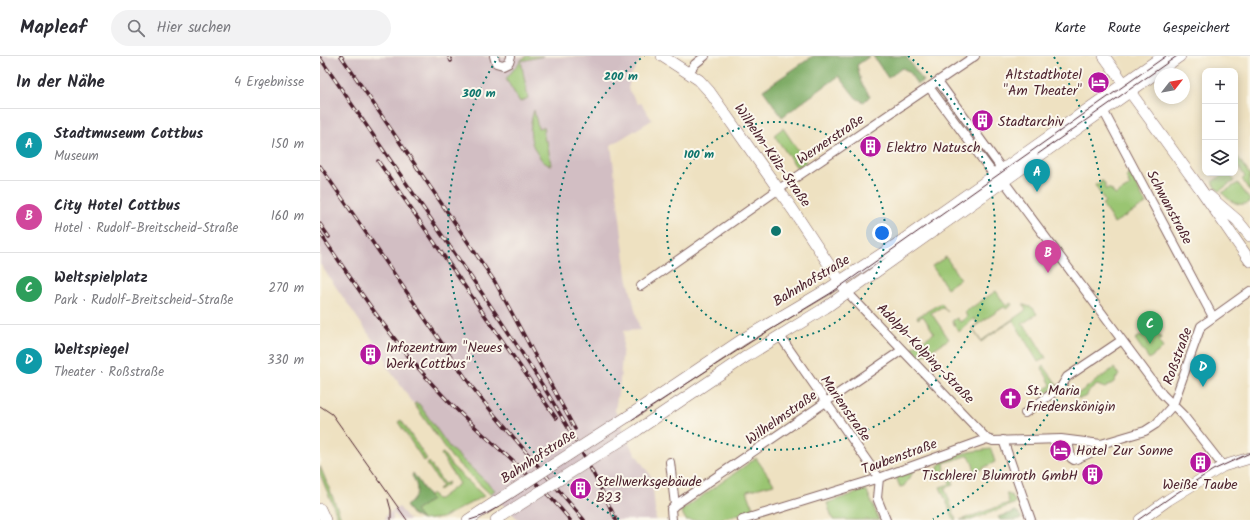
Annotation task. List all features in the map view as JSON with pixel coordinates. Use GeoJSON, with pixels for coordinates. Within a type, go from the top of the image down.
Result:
{"type":"FeatureCollection","features":[{"type":"Feature","properties":{"kind":"main road","name":"Wilhelm-Külz-Straße"},"geometry":{"type":"LineString","coordinates":[[662,56],[689,72],[699,80],[712,95],[779,189],[843,287]]}},
{"type":"Feature","properties":{"kind":"main road"},"geometry":{"type":"LineString","coordinates":[[1104,56],[1199,187],[1250,261]]}},
{"type":"Feature","properties":{"kind":"main road","name":"Bahnhofstraße"},"geometry":{"type":"LineString","coordinates":[[468,520],[627,417],[743,339],[843,287],[900,242],[1103,110],[1163,56]]}},
{"type":"Feature","properties":{"kind":"main road","name":"Bahnhofstraße"},"geometry":{"type":"LineString","coordinates":[[1001,176],[1127,87],[1180,56]]}},
{"type":"Feature","properties":{"kind":"main road"},"geometry":{"type":"LineString","coordinates":[[1199,187],[1237,220],[1250,236]]}},
{"type":"Feature","properties":{"kind":"main road","name":"Bahnhofstraße"},"geometry":{"type":"LineString","coordinates":[[501,517],[825,308],[843,287]]}},
{"type":"Feature","properties":{"kind":"main road"},"geometry":{"type":"LineString","coordinates":[[1140,520],[1168,500],[1223,466],[1250,458]]}},
{"type":"Feature","properties":{"kind":"main road"},"geometry":{"type":"LineString","coordinates":[[320,509],[325,520]]}},
{"type":"Feature","properties":{"kind":"street"},"geometry":{"type":"LineString","coordinates":[[494,56],[496,63],[503,65],[509,62],[511,56]]}},
{"type":"Feature","properties":{"kind":"street"},"geometry":{"type":"LineString","coordinates":[[689,72],[694,64],[705,56]]}},
{"type":"Feature","properties":{"kind":"street","name":"Wernerstraße"},"geometry":{"type":"LineString","coordinates":[[641,286],[779,189],[975,56]]}},
{"type":"Feature","properties":{"kind":"street"},"geometry":{"type":"LineString","coordinates":[[938,81],[999,165],[1001,176],[1122,340],[1162,394],[1173,405],[1223,466]]}},
{"type":"Feature","properties":{"kind":"street"},"geometry":{"type":"LineString","coordinates":[[929,87],[991,171],[1001,176]]}},
{"type":"Feature","properties":{"kind":"street","name":"Schwanstraße"},"geometry":{"type":"LineString","coordinates":[[1103,110],[1213,317]]}},
{"type":"Feature","properties":{"kind":"street","name":"Adolph-Kolping-Straße"},"geometry":{"type":"LineString","coordinates":[[843,287],[987,439]]}},
{"type":"Feature","properties":{"kind":"street","name":"Roßstraße"},"geometry":{"type":"LineString","coordinates":[[1173,405],[1201,326],[1250,291]]}},
{"type":"Feature","properties":{"kind":"street","name":"Marienstraße"},"geometry":{"type":"LineString","coordinates":[[780,336],[879,478]]}},
{"type":"Feature","properties":{"kind":"street"},"geometry":{"type":"LineString","coordinates":[[1025,413],[1061,387],[1067,377],[1122,340]]}},
{"type":"Feature","properties":{"kind":"street","name":"Wilhelmstraße"},"geometry":{"type":"LineString","coordinates":[[675,505],[902,350]]}},
{"type":"Feature","properties":{"kind":"street","name":"Taubenstraße"},"geometry":{"type":"LineString","coordinates":[[742,520],[879,478],[987,439],[993,441],[1044,439],[1068,440],[1101,444],[1146,431],[1156,424],[1173,405]]}},
{"type":"Feature","properties":{"kind":"street"},"geometry":{"type":"LineString","coordinates":[[1003,440],[1030,520]]}},
{"type":"Feature","properties":{"kind":"street","name":"Taubenstraße"},"geometry":{"type":"LineString","coordinates":[[1068,440],[1071,458],[1074,460],[1095,451],[1101,444]]}},
{"type":"Feature","properties":{"kind":"street"},"geometry":{"type":"LineString","coordinates":[[670,462],[675,505],[671,509],[672,520]]}},
{"type":"Feature","properties":{"kind":"street"},"geometry":{"type":"LineString","coordinates":[[879,478],[877,498],[886,520]]}},
{"type":"Feature","properties":{"kind":"shaded area"},"geometry":{"type":"Polygon","coordinates":[[[320,56],[642,57],[631,75],[628,89],[638,104],[641,103],[652,120],[611,145],[627,276],[640,330],[624,331],[620,381],[615,410],[629,444],[652,478],[656,520],[519,520],[470,474],[417,408],[385,364],[388,362],[320,264],[320,56]]]}},
{"type":"Feature","properties":{"kind":"shaded area"},"geometry":{"type":"Polygon","coordinates":[[[399,507],[410,520],[399,520],[393,512],[393,520],[385,520],[386,515],[399,507]]]}},
{"type":"Feature","properties":{"kind":"green space"},"geometry":{"type":"Polygon","coordinates":[[[527,56],[544,56],[521,61],[528,98],[520,102],[506,79],[522,59],[527,56]]]}},
{"type":"Feature","properties":{"kind":"green space"},"geometry":{"type":"Polygon","coordinates":[[[813,56],[870,56],[857,65],[861,82],[870,96],[864,102],[856,98],[839,76],[782,117],[763,90],[813,56]]]}},
{"type":"Feature","properties":{"kind":"green space"},"geometry":{"type":"Polygon","coordinates":[[[873,56],[906,56],[923,81],[917,84],[908,71],[902,68],[888,78],[873,56]]]}},
{"type":"Feature","properties":{"kind":"green space"},"geometry":{"type":"Polygon","coordinates":[[[534,110],[538,128],[544,127],[545,131],[543,132],[545,141],[547,141],[551,165],[543,161],[535,151],[531,140],[530,128],[534,110]]]}},
{"type":"Feature","properties":{"kind":"green space"},"geometry":{"type":"Polygon","coordinates":[[[783,128],[806,162],[797,168],[774,135],[783,128]]]}},
{"type":"Feature","properties":{"kind":"green space"},"geometry":{"type":"Polygon","coordinates":[[[1238,157],[1250,175],[1250,192],[1242,179],[1245,177],[1238,166],[1238,157]]]}},
{"type":"Feature","properties":{"kind":"green space"},"geometry":{"type":"Polygon","coordinates":[[[1128,172],[1146,204],[1114,223],[1102,204],[1105,202],[1095,185],[1097,183],[1099,185],[1101,181],[1103,181],[1105,184],[1105,189],[1111,189],[1115,195],[1130,186],[1129,181],[1126,178],[1128,172]]]}},
{"type":"Feature","properties":{"kind":"green space"},"geometry":{"type":"Polygon","coordinates":[[[1221,176],[1230,176],[1234,181],[1219,191],[1212,182],[1221,176]]]}},
{"type":"Feature","properties":{"kind":"green space"},"geometry":{"type":"Polygon","coordinates":[[[1238,183],[1250,200],[1250,202],[1246,204],[1235,203],[1222,193],[1238,183]]]}},
{"type":"Feature","properties":{"kind":"green space"},"geometry":{"type":"Polygon","coordinates":[[[946,257],[960,279],[947,288],[932,266],[946,257]]]}},
{"type":"Feature","properties":{"kind":"green space"},"geometry":{"type":"Polygon","coordinates":[[[996,291],[1006,306],[1011,303],[1012,305],[1006,309],[1004,307],[972,328],[978,324],[974,318],[959,332],[952,321],[957,318],[960,322],[967,317],[965,312],[996,291]]]}},
{"type":"Feature","properties":{"kind":"green space"},"geometry":{"type":"Polygon","coordinates":[[[941,303],[948,312],[942,307],[931,313],[949,339],[921,357],[912,348],[934,333],[923,316],[918,319],[917,317],[941,303]]]}},
{"type":"Feature","properties":{"kind":"green space"},"geometry":{"type":"Polygon","coordinates":[[[1023,305],[1033,308],[1037,314],[1022,324],[1030,332],[1046,358],[1038,362],[1013,320],[981,342],[972,328],[981,341],[1026,310],[1023,305]]]}},
{"type":"Feature","properties":{"kind":"green space"},"geometry":{"type":"Polygon","coordinates":[[[1155,328],[1161,338],[1159,342],[1163,348],[1149,359],[1135,339],[1155,328]]]}},
{"type":"Feature","properties":{"kind":"green space"},"geometry":{"type":"Polygon","coordinates":[[[1044,366],[1058,386],[1046,393],[1042,392],[1051,385],[1042,368],[1044,366]]]}},
{"type":"Feature","properties":{"kind":"green space"},"geometry":{"type":"Polygon","coordinates":[[[1114,368],[1119,375],[1114,382],[1105,388],[1097,385],[1088,392],[1087,396],[1079,399],[1076,395],[1114,368]]]}},
{"type":"Feature","properties":{"kind":"green space"},"geometry":{"type":"Polygon","coordinates":[[[414,404],[419,404],[450,448],[495,490],[490,494],[452,458],[414,404]]]}},
{"type":"Feature","properties":{"kind":"green space"},"geometry":{"type":"Polygon","coordinates":[[[401,420],[427,459],[424,461],[398,422],[401,420]]]}},
{"type":"Feature","properties":{"kind":"green space"},"geometry":{"type":"Polygon","coordinates":[[[991,449],[995,462],[975,472],[952,480],[953,485],[945,488],[956,520],[954,520],[940,487],[950,484],[949,479],[975,470],[969,455],[944,463],[945,469],[939,476],[938,466],[955,455],[991,449]]]}},
{"type":"Feature","properties":{"kind":"green space"},"geometry":{"type":"Polygon","coordinates":[[[443,453],[452,466],[484,496],[442,518],[422,520],[415,511],[431,500],[428,496],[432,493],[436,499],[439,499],[459,484],[441,454],[443,453]]]}},
{"type":"Feature","properties":{"kind":"green space"},"geometry":{"type":"Polygon","coordinates":[[[756,458],[774,484],[747,491],[754,510],[717,520],[686,520],[681,511],[756,458]]]}},
{"type":"Feature","properties":{"kind":"green space"},"geometry":{"type":"Polygon","coordinates":[[[429,462],[444,484],[449,482],[439,490],[438,489],[442,486],[427,464],[429,462]]]}},
{"type":"Feature","properties":{"kind":"green space"},"geometry":{"type":"Polygon","coordinates":[[[320,466],[342,520],[339,520],[320,474],[320,466]]]}},
{"type":"Feature","properties":{"kind":"green space"},"geometry":{"type":"Polygon","coordinates":[[[910,471],[914,471],[904,486],[900,487],[896,477],[910,471]]]}},
{"type":"Feature","properties":{"kind":"green space"},"geometry":{"type":"Polygon","coordinates":[[[413,473],[431,500],[415,511],[422,520],[413,515],[406,506],[413,500],[417,489],[415,480],[412,476],[413,473]]]}},
{"type":"Feature","properties":{"kind":"green space"},"geometry":{"type":"Polygon","coordinates":[[[865,490],[867,491],[879,520],[833,520],[827,503],[865,490]]]}},
{"type":"Feature","properties":{"kind":"green space"},"geometry":{"type":"Polygon","coordinates":[[[1006,493],[1012,496],[1016,503],[971,520],[960,520],[1009,503],[1006,493]]]}},
{"type":"Feature","properties":{"kind":"green space"},"geometry":{"type":"Polygon","coordinates":[[[1016,511],[1022,518],[1016,520],[1000,520],[998,517],[1016,511]]]}},
{"type":"Feature","properties":{"kind":"tram line"},"geometry":{"type":"LineString","coordinates":[[470,520],[482,516],[500,506],[752,341],[831,293],[1166,56]]}},
{"type":"Feature","properties":{"kind":"tram line"},"geometry":{"type":"LineString","coordinates":[[1038,154],[1177,56]]}},
{"type":"Feature","properties":{"kind":"tram line"},"geometry":{"type":"LineString","coordinates":[[320,406],[332,414],[407,520]]}},
{"type":"Feature","properties":{"kind":"tram line"},"geometry":{"type":"LineString","coordinates":[[1138,520],[1213,470],[1250,453]]}},
{"type":"Feature","properties":{"kind":"tram line"},"geometry":{"type":"LineString","coordinates":[[388,499],[391,510],[391,520]]}},
{"type":"Feature","properties":{"kind":"railway"},"geometry":{"type":"LineString","coordinates":[[341,56],[495,282],[575,429]]}},
{"type":"Feature","properties":{"kind":"railway"},"geometry":{"type":"LineString","coordinates":[[449,56],[451,61]]}},
{"type":"Feature","properties":{"kind":"railway"},"geometry":{"type":"LineString","coordinates":[[320,58],[521,351],[562,417],[616,520]]}},
{"type":"Feature","properties":{"kind":"railway"},"geometry":{"type":"LineString","coordinates":[[378,161],[556,418]]}},
{"type":"Feature","properties":{"kind":"railway"},"geometry":{"type":"LineString","coordinates":[[320,166],[472,387],[584,520]]}},
{"type":"Feature","properties":{"kind":"railway"},"geometry":{"type":"LineString","coordinates":[[320,224],[329,237]]}},
{"type":"Feature","properties":{"kind":"railway"},"geometry":{"type":"LineString","coordinates":[[320,233],[397,342],[431,383],[464,417],[527,474],[570,520]]}},
{"type":"Feature","properties":{"kind":"place","name":"Altstadthotel \"Am Theater\""},"geometry":{"type":"Point","coordinates":[1098,82]}},
{"type":"Feature","properties":{"kind":"place","name":"Stadtarchiv"},"geometry":{"type":"Point","coordinates":[983,121]}},
{"type":"Feature","properties":{"kind":"place","name":"Elektro Natusch"},"geometry":{"type":"Point","coordinates":[871,147]}},
{"type":"Feature","properties":{"kind":"place","name":"Stadtmuseum Cottbus"},"geometry":{"type":"Point","coordinates":[1037,192]}},
{"type":"Feature","properties":{"kind":"place","name":"City Hotel Cottbus"},"geometry":{"type":"Point","coordinates":[1048,273]}},
{"type":"Feature","properties":{"kind":"place","name":"Weltspielplatz"},"geometry":{"type":"Point","coordinates":[1150,344]}},
{"type":"Feature","properties":{"kind":"place","name":"Infozentrum \"Neues Werk Cottbus\""},"geometry":{"type":"Point","coordinates":[371,355]}},
{"type":"Feature","properties":{"kind":"place","name":"Weltspiegel"},"geometry":{"type":"Point","coordinates":[1203,387]}},
{"type":"Feature","properties":{"kind":"place","name":"St. Maria Friedenskönigin"},"geometry":{"type":"Point","coordinates":[1010,398]}},
{"type":"Feature","properties":{"kind":"place","name":"Hotel Zur Sonne"},"geometry":{"type":"Point","coordinates":[1061,450]}},
{"type":"Feature","properties":{"kind":"place","name":"Weiße Taube"},"geometry":{"type":"Point","coordinates":[1200,462]}},
{"type":"Feature","properties":{"kind":"place","name":"Tischlerei Blumroth GmbH"},"geometry":{"type":"Point","coordinates":[1093,475]}},
{"type":"Feature","properties":{"kind":"place","name":"Stellwerksgebäude B23"},"geometry":{"type":"Point","coordinates":[580,489]}}]}
